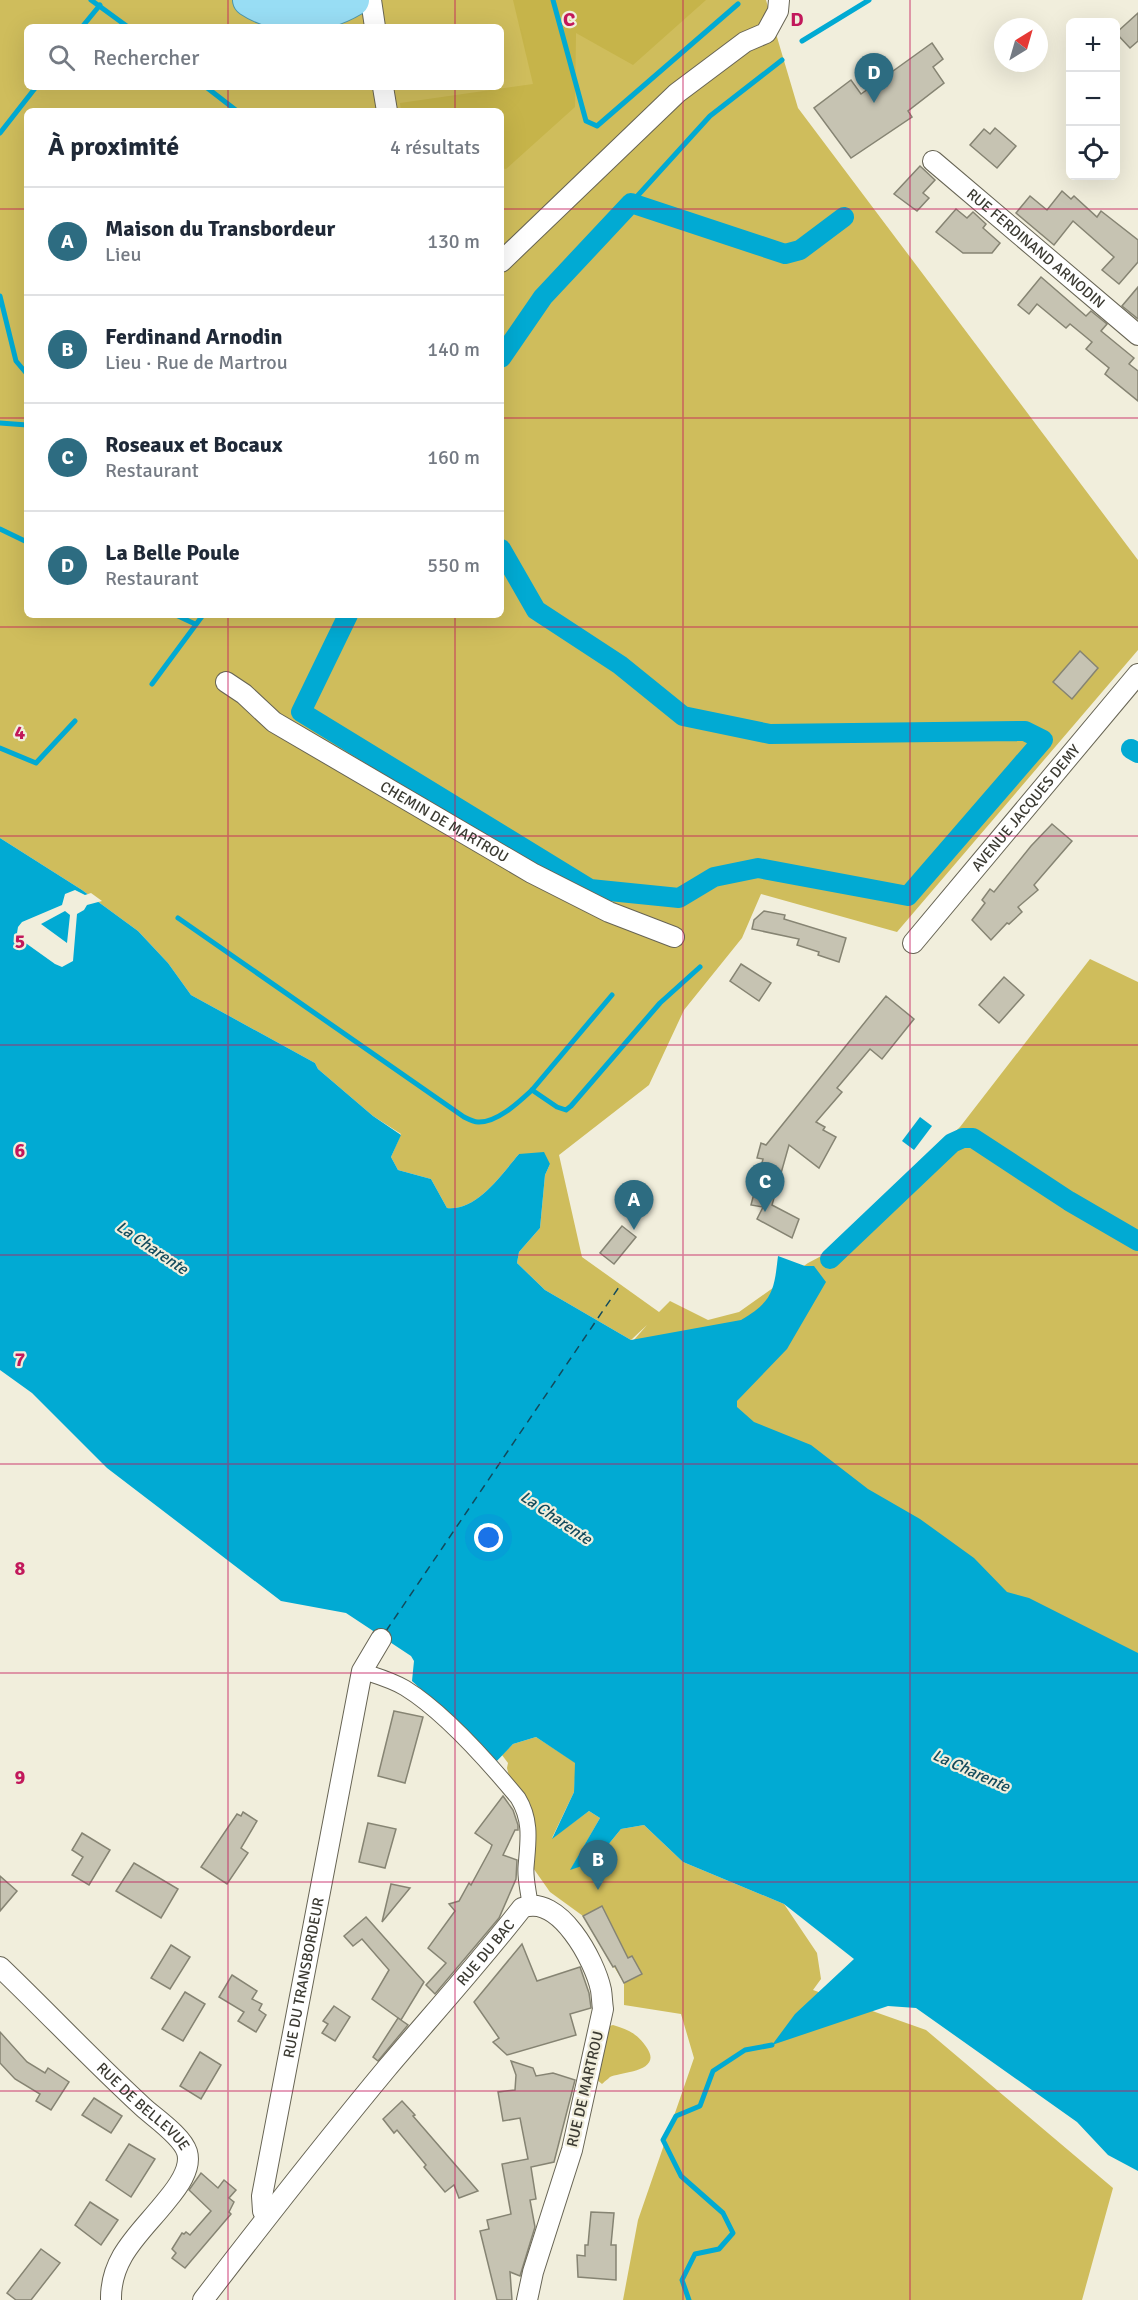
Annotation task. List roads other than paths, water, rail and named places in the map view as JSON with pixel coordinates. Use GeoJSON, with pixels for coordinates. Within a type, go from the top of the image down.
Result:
{"type":"FeatureCollection","features":[{"type":"Feature","properties":{"kind":"main road"},"geometry":{"type":"LineString","coordinates":[[249,0],[268,10],[299,16],[330,11],[353,0]]}},
{"type":"Feature","properties":{"kind":"street"},"geometry":{"type":"LineString","coordinates":[[371,0],[375,24]]}},
{"type":"Feature","properties":{"kind":"street"},"geometry":{"type":"LineString","coordinates":[[504,259],[583,186],[677,93],[745,42],[766,33],[778,11],[779,0]]}},
{"type":"Feature","properties":{"kind":"street"},"geometry":{"type":"LineString","coordinates":[[384,90],[386,108]]}},
{"type":"Feature","properties":{"kind":"street","name":"RUE FERDINAND ARNODIN"},"geometry":{"type":"LineString","coordinates":[[933,161],[1138,335]]}},
{"type":"Feature","properties":{"kind":"street","name":"AVENUE JACQUES DEMY"},"geometry":{"type":"LineString","coordinates":[[913,944],[1138,674]]}},
{"type":"Feature","properties":{"kind":"street","name":"CHEMIN DE MARTROU"},"geometry":{"type":"LineString","coordinates":[[226,682],[244,694],[274,722],[532,873],[609,912],[674,937]]}},
{"type":"Feature","properties":{"kind":"street","name":"RUE DU TRANSBORDEUR"},"geometry":{"type":"LineString","coordinates":[[266,2217],[262,2211],[262,2196],[362,1671],[381,1639]]}},
{"type":"Feature","properties":{"kind":"street"},"geometry":{"type":"LineString","coordinates":[[362,1671],[389,1680],[417,1696],[443,1718],[519,1798],[526,1810],[529,1831],[530,1847],[526,1869],[530,1905]]}},
{"type":"Feature","properties":{"kind":"street","name":"RUE DU BAC"},"geometry":{"type":"LineString","coordinates":[[266,2217],[387,2068],[481,1960],[522,1908],[530,1905]]}},
{"type":"Feature","properties":{"kind":"street","name":"RUE DE MARTROU"},"geometry":{"type":"LineString","coordinates":[[527,2300],[533,2272],[572,2150],[603,2009],[601,1990],[578,1937],[552,1912],[541,1906],[530,1905]]}},
{"type":"Feature","properties":{"kind":"street","name":"RUE DE BELLEVUE"},"geometry":{"type":"LineString","coordinates":[[0,1967],[142,2107],[173,2133],[187,2152],[187,2171],[168,2199],[131,2241],[113,2272],[111,2300]]}},
{"type":"Feature","properties":{"kind":"street"},"geometry":{"type":"LineString","coordinates":[[203,2300],[266,2217]]}},
{"type":"Feature","properties":{"kind":"water","name":"La Charente"},"geometry":{"type":"Polygon","coordinates":[[[0,838],[82,890],[138,931],[168,963],[191,995],[315,1063],[318,1069],[373,1116],[401,1135],[391,1157],[398,1170],[431,1179],[447,1208],[468,1204],[478,1198],[488,1190],[519,1154],[544,1152],[550,1164],[545,1175],[540,1228],[519,1252],[517,1263],[545,1290],[631,1340],[741,1320],[766,1301],[773,1287],[778,1256],[805,1266],[814,1266],[826,1282],[787,1349],[737,1401],[737,1407],[754,1422],[811,1445],[868,1489],[920,1519],[974,1558],[1007,1592],[1029,1598],[1138,1653],[1138,2171],[1108,2155],[1077,2122],[916,2008],[888,2006],[772,2045],[795,2014],[854,1959],[784,1904],[683,1862],[644,1825],[621,1829],[594,1862],[570,1870],[600,1818],[589,1811],[552,1839],[574,1792],[575,1763],[536,1737],[513,1744],[493,1765],[476,1739],[412,1681],[414,1661],[411,1656],[346,1613],[281,1601],[107,1468],[32,1393],[0,1370],[0,838]]]}},
{"type":"Feature","properties":{"kind":"water"},"geometry":{"type":"Polygon","coordinates":[[[920,1117],[932,1126],[914,1150],[902,1141],[920,1117]]]}},
{"type":"Feature","properties":{"kind":"waterway"},"geometry":{"type":"LineString","coordinates":[[91,0],[124,24]]}},
{"type":"Feature","properties":{"kind":"waterway"},"geometry":{"type":"LineString","coordinates":[[553,0],[586,121],[597,126],[738,4]]}},
{"type":"Feature","properties":{"kind":"waterway"},"geometry":{"type":"LineString","coordinates":[[802,41],[869,0]]}},
{"type":"Feature","properties":{"kind":"waterway"},"geometry":{"type":"LineString","coordinates":[[84,24],[100,5]]}},
{"type":"Feature","properties":{"kind":"waterway"},"geometry":{"type":"LineString","coordinates":[[631,203],[710,116],[782,60]]}},
{"type":"Feature","properties":{"kind":"waterway"},"geometry":{"type":"LineString","coordinates":[[0,133],[34,90]]}},
{"type":"Feature","properties":{"kind":"waterway"},"geometry":{"type":"LineString","coordinates":[[210,90],[233,108]]}},
{"type":"Feature","properties":{"kind":"waterway"},"geometry":{"type":"LineString","coordinates":[[504,354],[543,297],[631,203],[785,254],[800,250],[844,217]]}},
{"type":"Feature","properties":{"kind":"waterway"},"geometry":{"type":"LineString","coordinates":[[0,296],[16,361],[24,370]]}},
{"type":"Feature","properties":{"kind":"waterway"},"geometry":{"type":"LineString","coordinates":[[0,423],[24,425]]}},
{"type":"Feature","properties":{"kind":"waterway"},"geometry":{"type":"LineString","coordinates":[[0,529],[24,541]]}},
{"type":"Feature","properties":{"kind":"waterway"},"geometry":{"type":"LineString","coordinates":[[347,618],[301,712],[590,889],[679,898],[714,877],[758,868],[908,896],[1043,740],[1025,731],[770,734],[683,716],[620,665],[536,610],[504,554]]}},
{"type":"Feature","properties":{"kind":"waterway"},"geometry":{"type":"LineString","coordinates":[[182,618],[195,624]]}},
{"type":"Feature","properties":{"kind":"waterway"},"geometry":{"type":"LineString","coordinates":[[152,684],[201,618]]}},
{"type":"Feature","properties":{"kind":"waterway"},"geometry":{"type":"LineString","coordinates":[[0,748],[36,763],[75,721]]}},
{"type":"Feature","properties":{"kind":"waterway"},"geometry":{"type":"LineString","coordinates":[[1131,749],[1138,753]]}},
{"type":"Feature","properties":{"kind":"waterway"},"geometry":{"type":"LineString","coordinates":[[178,918],[464,1117],[476,1122],[493,1119],[514,1106],[532,1090],[612,995]]}},
{"type":"Feature","properties":{"kind":"waterway"},"geometry":{"type":"LineString","coordinates":[[532,1090],[557,1107],[566,1110],[660,1003],[700,967]]}},
{"type":"Feature","properties":{"kind":"waterway"},"geometry":{"type":"LineString","coordinates":[[830,1259],[952,1143],[963,1138],[973,1138],[1069,1201],[1138,1241]]}},
{"type":"Feature","properties":{"kind":"waterway"},"geometry":{"type":"LineString","coordinates":[[689,2300],[682,2280],[695,2254],[719,2249],[733,2233],[723,2213],[681,2176],[663,2140],[676,2116],[700,2106],[713,2071],[745,2050],[772,2045]]}},
{"type":"Feature","properties":{"kind":"place","name":"La Belle Poule"},"geometry":{"type":"Point","coordinates":[874,103]}},
{"type":"Feature","properties":{"kind":"place","name":"Roseaux et Bocaux"},"geometry":{"type":"Point","coordinates":[765,1212]}},
{"type":"Feature","properties":{"kind":"place","name":"Maison du Transbordeur"},"geometry":{"type":"Point","coordinates":[634,1230]}},
{"type":"Feature","properties":{"kind":"place","name":"Ferdinand Arnodin"},"geometry":{"type":"Point","coordinates":[598,1890]}}]}
